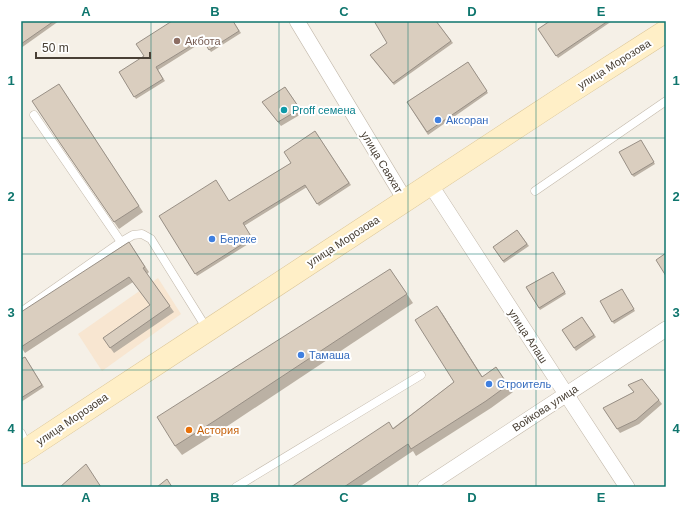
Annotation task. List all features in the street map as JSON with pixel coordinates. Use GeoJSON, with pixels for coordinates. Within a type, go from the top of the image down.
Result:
{"type":"FeatureCollection","features":[{"type":"Feature","properties":{"kind":"main road","name":"улица Морозова"},"geometry":{"type":"LineString","coordinates":[[23,445],[208,330],[566,94],[666,31]]}},
{"type":"Feature","properties":{"kind":"street","name":"улица Саяхат"},"geometry":{"type":"LineString","coordinates":[[297,21],[405,200]]}},
{"type":"Feature","properties":{"kind":"street","name":"улица Алаш"},"geometry":{"type":"LineString","coordinates":[[430,184],[626,487]]}},
{"type":"Feature","properties":{"kind":"street","name":"Войкова улица"},"geometry":{"type":"LineString","coordinates":[[425,487],[441,480],[566,394],[666,329]]}},
{"type":"Feature","properties":{"kind":"lane"},"geometry":{"type":"LineString","coordinates":[[534,191],[666,101]]}},
{"type":"Feature","properties":{"kind":"lane"},"geometry":{"type":"LineString","coordinates":[[34,115],[121,242]]}},
{"type":"Feature","properties":{"kind":"lane"},"geometry":{"type":"LineString","coordinates":[[21,312],[121,242],[133,235],[142,234],[151,239],[208,330]]}},
{"type":"Feature","properties":{"kind":"lane"},"geometry":{"type":"LineString","coordinates":[[236,487],[421,375]]}},
{"type":"Feature","properties":{"kind":"shaded area"},"geometry":{"type":"Polygon","coordinates":[[[158,278],[181,314],[102,371],[78,334],[158,278]]]}},
{"type":"Feature","properties":{"kind":"building"},"geometry":{"type":"Polygon","coordinates":[[[21,21],[54,21],[21,44],[21,21]]]}},
{"type":"Feature","properties":{"kind":"building"},"geometry":{"type":"Polygon","coordinates":[[[172,21],[233,21],[239,31],[209,50],[202,39],[156,67],[163,79],[134,97],[119,72],[144,56],[136,44],[172,21]]]}},
{"type":"Feature","properties":{"kind":"building"},"geometry":{"type":"Polygon","coordinates":[[[374,21],[436,21],[451,41],[393,83],[370,55],[387,43],[374,21]]]}},
{"type":"Feature","properties":{"kind":"building"},"geometry":{"type":"Polygon","coordinates":[[[550,21],[608,21],[556,56],[538,29],[550,21]]]}},
{"type":"Feature","properties":{"kind":"building"},"geometry":{"type":"Polygon","coordinates":[[[468,62],[487,91],[427,132],[407,102],[468,62]]]}},
{"type":"Feature","properties":{"kind":"building"},"geometry":{"type":"Polygon","coordinates":[[[59,84],[139,206],[114,222],[32,101],[59,84]]]}},
{"type":"Feature","properties":{"kind":"building","name":"Proff семена"},"geometry":{"type":"Polygon","coordinates":[[[285,87],[300,109],[278,122],[262,102],[285,87]]]}},
{"type":"Feature","properties":{"kind":"building"},"geometry":{"type":"Polygon","coordinates":[[[315,131],[349,183],[317,204],[305,185],[243,223],[252,238],[195,274],[159,216],[216,180],[229,201],[291,163],[284,152],[315,131]]]}},
{"type":"Feature","properties":{"kind":"building"},"geometry":{"type":"Polygon","coordinates":[[[641,140],[654,162],[632,175],[619,152],[641,140]]]}},
{"type":"Feature","properties":{"kind":"building"},"geometry":{"type":"Polygon","coordinates":[[[517,230],[527,244],[503,261],[493,247],[517,230]]]}},
{"type":"Feature","properties":{"kind":"building"},"geometry":{"type":"Polygon","coordinates":[[[129,242],[145,267],[143,268],[170,306],[110,348],[103,338],[150,305],[129,277],[21,347],[21,312],[129,242]]]}},
{"type":"Feature","properties":{"kind":"building"},"geometry":{"type":"Polygon","coordinates":[[[666,253],[666,276],[656,260],[666,253]]]}},
{"type":"Feature","properties":{"kind":"building"},"geometry":{"type":"Polygon","coordinates":[[[390,269],[407,294],[175,446],[157,417],[390,269]]]}},
{"type":"Feature","properties":{"kind":"building"},"geometry":{"type":"Polygon","coordinates":[[[553,272],[565,292],[539,308],[526,287],[553,272]]]}},
{"type":"Feature","properties":{"kind":"building"},"geometry":{"type":"Polygon","coordinates":[[[622,289],[634,309],[612,322],[600,301],[622,289]]]}},
{"type":"Feature","properties":{"kind":"building"},"geometry":{"type":"Polygon","coordinates":[[[437,306],[482,377],[496,367],[508,385],[486,401],[411,449],[408,444],[344,487],[291,487],[389,422],[393,429],[454,382],[415,320],[437,306]]]}},
{"type":"Feature","properties":{"kind":"building"},"geometry":{"type":"Polygon","coordinates":[[[582,317],[594,335],[574,348],[562,330],[582,317]]]}},
{"type":"Feature","properties":{"kind":"building"},"geometry":{"type":"Polygon","coordinates":[[[25,357],[42,385],[21,398],[21,359],[25,357]]]}},
{"type":"Feature","properties":{"kind":"building"},"geometry":{"type":"Polygon","coordinates":[[[642,379],[659,400],[636,420],[617,429],[603,408],[634,392],[628,385],[642,379]]]}},
{"type":"Feature","properties":{"kind":"building"},"geometry":{"type":"Polygon","coordinates":[[[86,464],[101,487],[60,487],[86,464]]]}},
{"type":"Feature","properties":{"kind":"building"},"geometry":{"type":"Polygon","coordinates":[[[167,479],[172,487],[157,487],[167,479]]]}},
{"type":"Feature","properties":{"kind":"place","name":"Акбота"},"geometry":{"type":"Point","coordinates":[177,41]}},
{"type":"Feature","properties":{"kind":"place","name":"Proff семена"},"geometry":{"type":"Point","coordinates":[284,110]}},
{"type":"Feature","properties":{"kind":"place","name":"Аксоран"},"geometry":{"type":"Point","coordinates":[438,120]}},
{"type":"Feature","properties":{"kind":"place","name":"Береке"},"geometry":{"type":"Point","coordinates":[212,239]}},
{"type":"Feature","properties":{"kind":"place","name":"Тамаша"},"geometry":{"type":"Point","coordinates":[301,355]}},
{"type":"Feature","properties":{"kind":"place","name":"Строитель"},"geometry":{"type":"Point","coordinates":[489,384]}},
{"type":"Feature","properties":{"kind":"place","name":"Астория"},"geometry":{"type":"Point","coordinates":[189,430]}}]}
